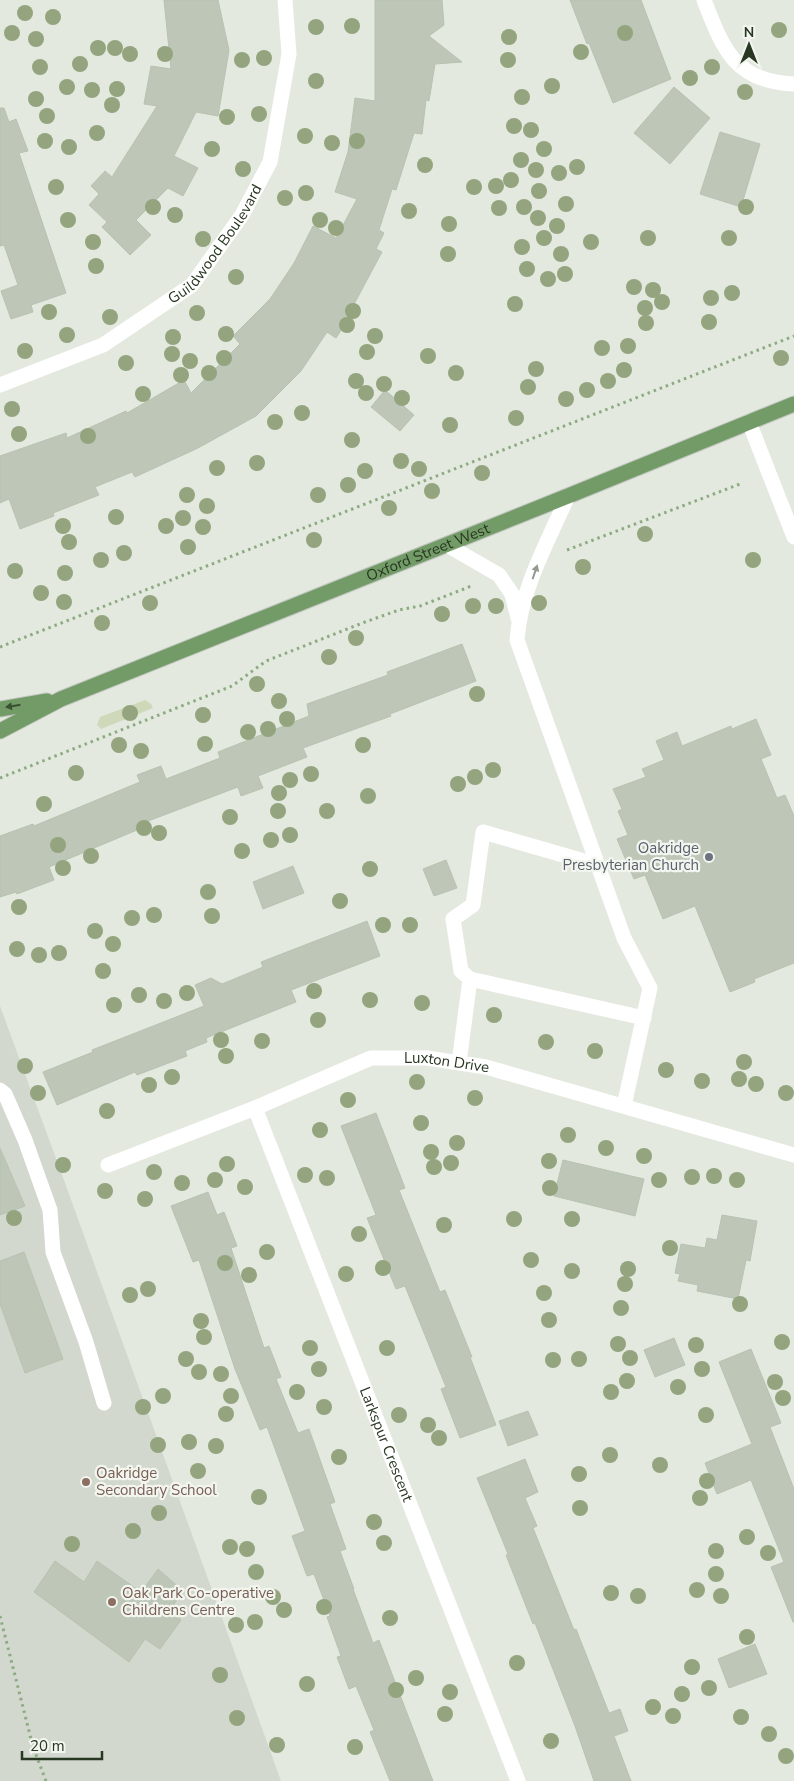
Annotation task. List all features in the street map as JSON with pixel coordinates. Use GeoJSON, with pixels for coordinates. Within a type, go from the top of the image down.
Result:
{"type":"FeatureCollection","features":[{"type":"Feature","properties":{"kind":"main road","name":"Oxford Street West"},"geometry":{"type":"LineString","coordinates":[[0,730],[61,699],[794,404]]}},
{"type":"Feature","properties":{"kind":"main road","name":"Oxford Street West"},"geometry":{"type":"LineString","coordinates":[[0,708],[61,699]]}},
{"type":"Feature","properties":{"kind":"street","name":"Guildwood Boulevard"},"geometry":{"type":"LineString","coordinates":[[0,385],[103,345],[192,286],[242,215],[270,162],[289,54],[285,0]]}},
{"type":"Feature","properties":{"kind":"street"},"geometry":{"type":"LineString","coordinates":[[704,0],[727,51],[743,69],[757,77],[775,82],[794,84]]}},
{"type":"Feature","properties":{"kind":"street"},"geometry":{"type":"LineString","coordinates":[[748,422],[794,537]]}},
{"type":"Feature","properties":{"kind":"street"},"geometry":{"type":"LineString","coordinates":[[518,618],[538,561],[568,496]]}},
{"type":"Feature","properties":{"kind":"street"},"geometry":{"type":"LineString","coordinates":[[447,545],[499,575],[512,594],[518,618],[517,640],[624,938],[650,988],[624,1106]]}},
{"type":"Feature","properties":{"kind":"street"},"geometry":{"type":"LineString","coordinates":[[598,866],[483,832],[473,905],[453,919],[461,971],[470,979],[644,1018]]}},
{"type":"Feature","properties":{"kind":"street"},"geometry":{"type":"LineString","coordinates":[[459,1063],[470,979]]}},
{"type":"Feature","properties":{"kind":"street","name":"Luxton Drive"},"geometry":{"type":"LineString","coordinates":[[108,1165],[255,1108],[371,1058],[426,1058],[486,1067],[794,1155]]}},
{"type":"Feature","properties":{"kind":"street"},"geometry":{"type":"LineString","coordinates":[[0,1090],[5,1094],[25,1140],[50,1210],[53,1252],[86,1342],[104,1403]]}},
{"type":"Feature","properties":{"kind":"street","name":"Larkspur Crescent"},"geometry":{"type":"LineString","coordinates":[[255,1108],[518,1781]]}},
{"type":"Feature","properties":{"kind":"path"},"geometry":{"type":"LineString","coordinates":[[0,647],[794,336]]}},
{"type":"Feature","properties":{"kind":"path"},"geometry":{"type":"LineString","coordinates":[[538,561],[740,484]]}},
{"type":"Feature","properties":{"kind":"path"},"geometry":{"type":"LineString","coordinates":[[0,778],[232,686],[266,661],[399,610],[420,606],[499,575]]}},
{"type":"Feature","properties":{"kind":"path"},"geometry":{"type":"LineString","coordinates":[[0,1616],[33,1748],[46,1781]]}},
{"type":"Feature","properties":{"kind":"shaded area","name":"Oakridge Secondary School"},"geometry":{"type":"Polygon","coordinates":[[[0,1006],[65,1183],[281,1781],[0,1781],[0,1006]]]}},
{"type":"Feature","properties":{"kind":"green space"},"geometry":{"type":"Polygon","coordinates":[[[145,700],[153,708],[101,729],[97,725],[100,717],[145,700]]]}},
{"type":"Feature","properties":{"kind":"building"},"geometry":{"type":"Polygon","coordinates":[[[164,0],[218,0],[229,50],[218,116],[196,112],[174,156],[198,168],[183,196],[168,188],[136,220],[151,235],[130,255],[102,227],[107,222],[89,205],[99,194],[91,186],[105,171],[112,177],[157,106],[144,104],[151,66],[171,69],[164,0]]]}},
{"type":"Feature","properties":{"kind":"building"},"geometry":{"type":"Polygon","coordinates":[[[375,0],[442,0],[444,25],[429,36],[462,62],[435,64],[429,101],[426,100],[422,134],[414,133],[396,190],[392,189],[379,230],[384,233],[376,249],[382,252],[352,308],[354,310],[336,338],[327,332],[301,371],[256,416],[198,448],[135,477],[132,472],[95,487],[99,495],[53,513],[54,516],[20,529],[9,499],[0,503],[0,456],[66,433],[67,438],[126,411],[127,413],[184,380],[191,393],[240,344],[233,336],[270,299],[294,263],[313,226],[336,238],[357,199],[335,192],[348,152],[355,98],[375,101],[375,0]]]}},
{"type":"Feature","properties":{"kind":"building"},"geometry":{"type":"Polygon","coordinates":[[[570,0],[641,0],[671,79],[613,103],[570,0]]]}},
{"type":"Feature","properties":{"kind":"building"},"geometry":{"type":"Polygon","coordinates":[[[674,87],[710,118],[670,164],[634,133],[674,87]]]}},
{"type":"Feature","properties":{"kind":"building"},"geometry":{"type":"Polygon","coordinates":[[[0,108],[4,108],[9,122],[16,119],[28,151],[19,153],[66,293],[31,305],[33,312],[11,319],[1,291],[18,285],[4,245],[0,246],[0,108]]]}},
{"type":"Feature","properties":{"kind":"building"},"geometry":{"type":"Polygon","coordinates":[[[720,132],[760,144],[741,207],[700,194],[720,132]]]}},
{"type":"Feature","properties":{"kind":"building"},"geometry":{"type":"Polygon","coordinates":[[[385,390],[414,415],[400,431],[371,407],[385,390]]]}},
{"type":"Feature","properties":{"kind":"building"},"geometry":{"type":"Polygon","coordinates":[[[462,644],[476,681],[390,714],[391,716],[303,748],[307,757],[258,776],[263,788],[241,796],[238,787],[135,826],[137,830],[49,867],[54,880],[17,894],[16,892],[0,897],[0,836],[33,824],[34,826],[140,782],[137,775],[161,766],[166,779],[220,758],[218,752],[309,716],[307,704],[388,675],[387,672],[462,644]]]}},
{"type":"Feature","properties":{"kind":"building","name":"Oakridge Presbyterian Church"},"geometry":{"type":"Polygon","coordinates":[[[756,719],[771,755],[761,759],[777,798],[785,795],[794,816],[794,963],[754,979],[755,982],[730,992],[695,906],[663,919],[645,875],[634,879],[617,839],[628,835],[618,811],[622,809],[613,789],[646,777],[642,769],[664,760],[656,741],[677,732],[682,746],[731,726],[732,729],[756,719]]]}},
{"type":"Feature","properties":{"kind":"building"},"geometry":{"type":"Polygon","coordinates":[[[446,860],[457,888],[434,896],[423,869],[446,860]]]}},
{"type":"Feature","properties":{"kind":"building"},"geometry":{"type":"Polygon","coordinates":[[[293,866],[304,893],[263,909],[253,882],[293,866]]]}},
{"type":"Feature","properties":{"kind":"building"},"geometry":{"type":"Polygon","coordinates":[[[367,921],[380,956],[291,990],[296,1002],[206,1038],[207,1042],[185,1051],[187,1056],[137,1075],[135,1072],[57,1105],[43,1072],[93,1052],[92,1050],[204,1006],[195,985],[211,978],[222,984],[263,967],[261,962],[367,921]]]}},
{"type":"Feature","properties":{"kind":"building"},"geometry":{"type":"Polygon","coordinates":[[[376,1113],[405,1188],[399,1190],[440,1292],[445,1290],[472,1357],[470,1357],[496,1425],[460,1438],[441,1389],[446,1387],[405,1286],[396,1289],[367,1218],[376,1215],[341,1126],[376,1113]]]}},
{"type":"Feature","properties":{"kind":"building"},"geometry":{"type":"Polygon","coordinates":[[[0,1148],[25,1206],[0,1215],[0,1148]]]}},
{"type":"Feature","properties":{"kind":"building"},"geometry":{"type":"Polygon","coordinates":[[[563,1160],[644,1179],[635,1216],[554,1196],[563,1160]]]}},
{"type":"Feature","properties":{"kind":"building"},"geometry":{"type":"Polygon","coordinates":[[[208,1192],[217,1215],[224,1212],[237,1246],[231,1248],[264,1348],[269,1346],[281,1377],[276,1379],[298,1433],[309,1429],[335,1502],[330,1504],[346,1549],[340,1551],[353,1589],[373,1643],[379,1640],[433,1781],[390,1781],[370,1732],[374,1730],[356,1686],[349,1689],[337,1657],[341,1656],[327,1617],[330,1616],[314,1574],[307,1576],[292,1536],[305,1531],[267,1427],[260,1430],[235,1369],[199,1260],[193,1262],[171,1206],[208,1192]]]}},
{"type":"Feature","properties":{"kind":"building"},"geometry":{"type":"Polygon","coordinates":[[[722,1215],[757,1221],[750,1261],[746,1260],[738,1299],[697,1291],[698,1285],[678,1281],[680,1274],[675,1273],[681,1244],[705,1248],[707,1238],[717,1240],[722,1215]]]}},
{"type":"Feature","properties":{"kind":"building"},"geometry":{"type":"Polygon","coordinates":[[[24,1252],[63,1359],[25,1373],[0,1304],[0,1261],[24,1252]]]}},
{"type":"Feature","properties":{"kind":"building"},"geometry":{"type":"Polygon","coordinates":[[[674,1338],[685,1365],[655,1377],[644,1350],[674,1338]]]}},
{"type":"Feature","properties":{"kind":"building"},"geometry":{"type":"Polygon","coordinates":[[[751,1349],[781,1423],[770,1427],[794,1489],[794,1622],[771,1567],[784,1562],[751,1480],[717,1494],[705,1463],[752,1444],[719,1362],[751,1349]]]}},
{"type":"Feature","properties":{"kind":"building"},"geometry":{"type":"Polygon","coordinates":[[[528,1411],[538,1435],[508,1446],[499,1421],[528,1411]]]}},
{"type":"Feature","properties":{"kind":"building"},"geometry":{"type":"Polygon","coordinates":[[[525,1459],[538,1492],[525,1498],[537,1526],[533,1528],[609,1713],[620,1709],[628,1731],[614,1736],[631,1781],[594,1781],[575,1726],[535,1623],[533,1624],[506,1555],[508,1554],[477,1478],[525,1459]]]}},
{"type":"Feature","properties":{"kind":"building","name":"Oak Park Co-operative Childrens Centre"},"geometry":{"type":"Polygon","coordinates":[[[55,1561],[84,1582],[97,1561],[141,1592],[158,1569],[183,1591],[169,1612],[181,1620],[160,1649],[145,1639],[129,1662],[34,1592],[55,1561]]]}},
{"type":"Feature","properties":{"kind":"building"},"geometry":{"type":"Polygon","coordinates":[[[755,1644],[767,1674],[729,1688],[718,1659],[755,1644]]]}},
{"type":"Feature","properties":{"kind":"place","name":"Oakridge Presbyterian Church"},"geometry":{"type":"Point","coordinates":[709,857]}},
{"type":"Feature","properties":{"kind":"place","name":"Oakridge Secondary School"},"geometry":{"type":"Point","coordinates":[86,1482]}},
{"type":"Feature","properties":{"kind":"place","name":"Oak Park Co-operative Childrens Centre"},"geometry":{"type":"Point","coordinates":[112,1602]}}]}
